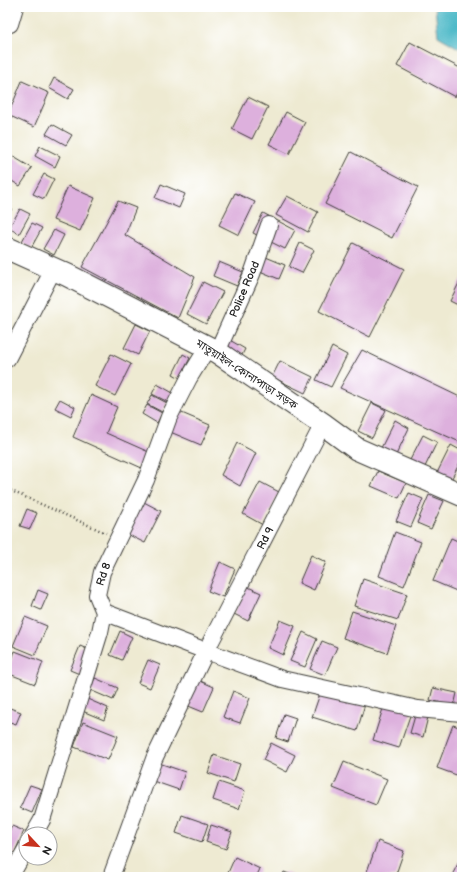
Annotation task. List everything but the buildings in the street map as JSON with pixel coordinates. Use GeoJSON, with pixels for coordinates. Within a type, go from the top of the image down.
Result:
{"type":"FeatureCollection","features":[{"type":"Feature","properties":{"kind":"main road","name":"মাতুয়াইল-কোনাপাড়া সড়ক"},"geometry":{"type":"LineString","coordinates":[[7,248],[54,268],[212,350],[323,424],[357,449],[462,495]]}},
{"type":"Feature","properties":{"kind":"street"},"geometry":{"type":"LineString","coordinates":[[10,24],[15,7]]}},
{"type":"Feature","properties":{"kind":"street","name":"Police Road"},"geometry":{"type":"LineString","coordinates":[[212,350],[252,274],[269,225]]}},
{"type":"Feature","properties":{"kind":"street"},"geometry":{"type":"LineString","coordinates":[[7,359],[54,268]]}},
{"type":"Feature","properties":{"kind":"street","name":"Rd 8"},"geometry":{"type":"LineString","coordinates":[[39,826],[42,820],[100,632],[104,612],[98,601],[98,585],[117,538],[146,480],[169,417],[189,378],[212,350]]}},
{"type":"Feature","properties":{"kind":"street","name":"Rd 9"},"geometry":{"type":"LineString","coordinates":[[111,877],[154,759],[206,651],[323,424]]}},
{"type":"Feature","properties":{"kind":"street"},"geometry":{"type":"LineString","coordinates":[[104,612],[282,679],[418,709],[462,714]]}},
{"type":"Feature","properties":{"kind":"street"},"geometry":{"type":"LineString","coordinates":[[10,877],[18,863]]}},
{"type":"Feature","properties":{"kind":"path"},"geometry":{"type":"LineString","coordinates":[[7,490],[117,538]]}},
{"type":"Feature","properties":{"kind":"water"},"geometry":{"type":"Polygon","coordinates":[[[435,7],[462,7],[462,50],[438,36],[435,7]]]}}]}
